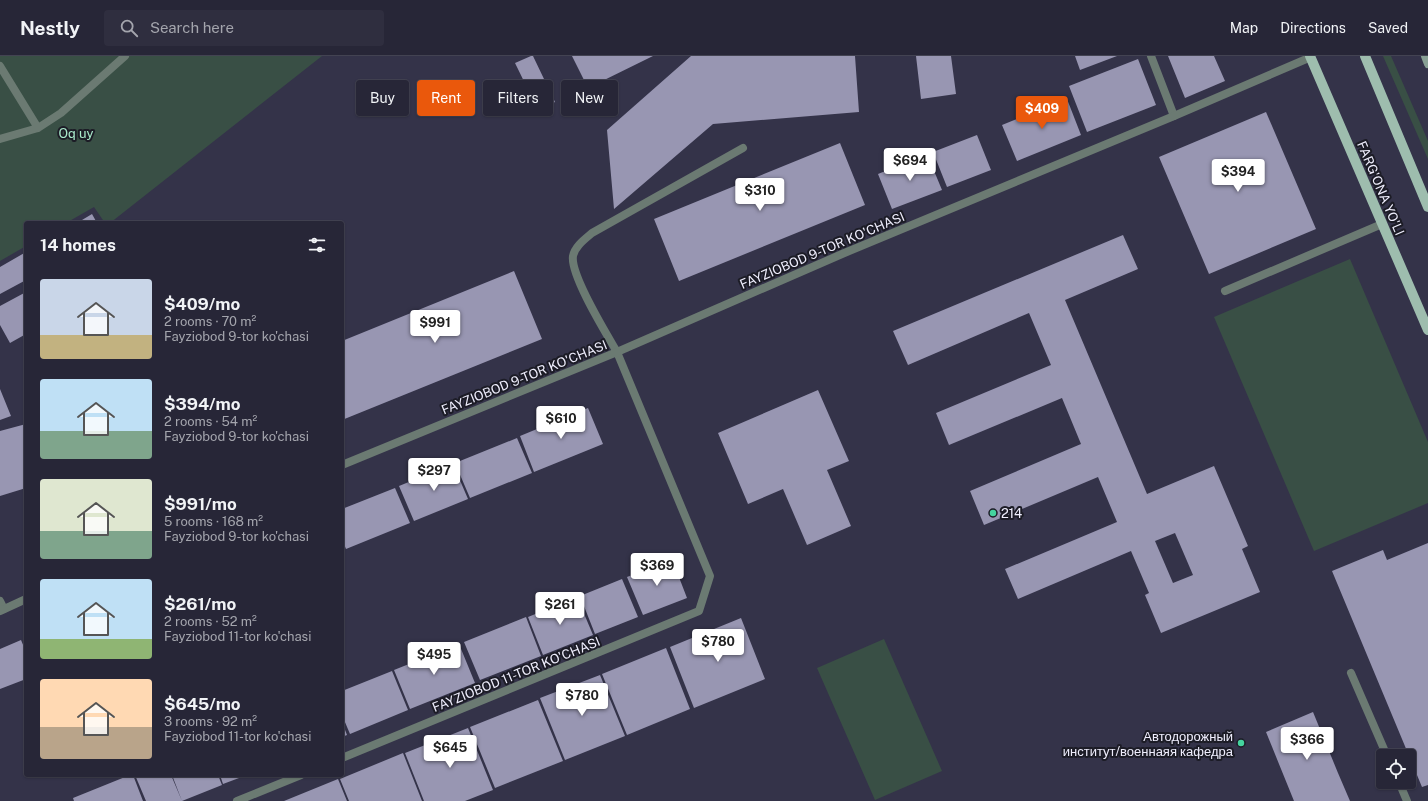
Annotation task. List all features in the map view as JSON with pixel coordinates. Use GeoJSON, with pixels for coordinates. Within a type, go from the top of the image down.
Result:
{"type":"FeatureCollection","features":[{"type":"Feature","properties":{"kind":"main road","name":"FARG'ONA YO'LI"},"geometry":{"type":"LineString","coordinates":[[1311,56],[1428,330]]}},
{"type":"Feature","properties":{"kind":"main road"},"geometry":{"type":"LineString","coordinates":[[1364,56],[1428,207]]}},
{"type":"Feature","properties":{"kind":"street"},"geometry":{"type":"LineString","coordinates":[[0,139],[38,128],[61,113],[125,56]]}},
{"type":"Feature","properties":{"kind":"street"},"geometry":{"type":"LineString","coordinates":[[1152,56],[1174,116]]}},
{"type":"Feature","properties":{"kind":"street","name":"FAYZIOBOD 9-TOR KO'CHASI"},"geometry":{"type":"LineString","coordinates":[[344,464],[617,352],[842,254],[1174,116],[1311,56]]}},
{"type":"Feature","properties":{"kind":"street"},"geometry":{"type":"LineString","coordinates":[[1424,56],[1428,64]]}},
{"type":"Feature","properties":{"kind":"street"},"geometry":{"type":"LineString","coordinates":[[0,66],[38,128]]}},
{"type":"Feature","properties":{"kind":"street"},"geometry":{"type":"LineString","coordinates":[[617,352],[593,310],[573,266],[573,255],[579,244],[592,233],[743,148]]}},
{"type":"Feature","properties":{"kind":"street"},"geometry":{"type":"LineString","coordinates":[[1225,291],[1382,224]]}},
{"type":"Feature","properties":{"kind":"street","name":"FAYZIOBOD 11-TOR KO'CHASI"},"geometry":{"type":"LineString","coordinates":[[344,757],[699,611],[710,576],[617,352]]}},
{"type":"Feature","properties":{"kind":"street"},"geometry":{"type":"LineString","coordinates":[[0,601],[2,610],[24,600]]}},
{"type":"Feature","properties":{"kind":"street"},"geometry":{"type":"LineString","coordinates":[[1351,673],[1384,749]]}},
{"type":"Feature","properties":{"kind":"street"},"geometry":{"type":"LineString","coordinates":[[237,801],[296,777]]}},
{"type":"Feature","properties":{"kind":"street"},"geometry":{"type":"LineString","coordinates":[[1402,789],[1407,801]]}},
{"type":"Feature","properties":{"kind":"green space","name":"Oq uy"},"geometry":{"type":"Polygon","coordinates":[[[0,56],[322,56],[113,221],[104,221],[94,207],[70,221],[24,221],[24,247],[0,261],[0,56]]]}},
{"type":"Feature","properties":{"kind":"green space"},"geometry":{"type":"Polygon","coordinates":[[[1383,56],[1391,56],[1428,141],[1428,159],[1383,56]]]}},
{"type":"Feature","properties":{"kind":"green space"},"geometry":{"type":"Polygon","coordinates":[[[1350,259],[1428,442],[1428,503],[1314,551],[1214,317],[1350,259]]]}},
{"type":"Feature","properties":{"kind":"green space"},"geometry":{"type":"Polygon","coordinates":[[[884,639],[942,771],[875,800],[817,668],[884,639]]]}},
{"type":"Feature","properties":{"kind":"building"},"geometry":{"type":"Polygon","coordinates":[[[533,56],[544,80],[523,80],[515,63],[533,56]]]}},
{"type":"Feature","properties":{"kind":"building"},"geometry":{"type":"Polygon","coordinates":[[[572,56],[653,56],[604,80],[584,80],[572,56]]]}},
{"type":"Feature","properties":{"kind":"building"},"geometry":{"type":"Polygon","coordinates":[[[691,56],[855,56],[859,112],[713,124],[614,209],[607,130],[691,56]]]}},
{"type":"Feature","properties":{"kind":"building"},"geometry":{"type":"Polygon","coordinates":[[[916,56],[951,56],[956,94],[921,99],[916,56]]]}},
{"type":"Feature","properties":{"kind":"building"},"geometry":{"type":"Polygon","coordinates":[[[1075,56],[1117,56],[1080,70],[1075,56]]]}},
{"type":"Feature","properties":{"kind":"building"},"geometry":{"type":"Polygon","coordinates":[[[1168,56],[1214,56],[1225,81],[1185,98],[1168,56]]]}},
{"type":"Feature","properties":{"kind":"building"},"geometry":{"type":"Polygon","coordinates":[[[1138,59],[1156,105],[1087,132],[1069,86],[1138,59]]]}},
{"type":"Feature","properties":{"kind":"building"},"geometry":{"type":"Polygon","coordinates":[[[1067,99],[1081,135],[1017,161],[1002,125],[1067,99]]]}},
{"type":"Feature","properties":{"kind":"building"},"geometry":{"type":"Polygon","coordinates":[[[1266,112],[1316,229],[1209,274],[1159,157],[1266,112]]]}},
{"type":"Feature","properties":{"kind":"building"},"geometry":{"type":"Polygon","coordinates":[[[977,135],[991,170],[947,187],[933,152],[977,135]]]}},
{"type":"Feature","properties":{"kind":"building"},"geometry":{"type":"Polygon","coordinates":[[[840,143],[865,205],[679,281],[654,219],[840,143]]]}},
{"type":"Feature","properties":{"kind":"building"},"geometry":{"type":"Polygon","coordinates":[[[927,154],[942,190],[892,209],[878,174],[927,154]]]}},
{"type":"Feature","properties":{"kind":"building"},"geometry":{"type":"Polygon","coordinates":[[[92,214],[96,221],[80,221],[92,214]]]}},
{"type":"Feature","properties":{"kind":"building"},"geometry":{"type":"Polygon","coordinates":[[[1123,235],[1138,269],[1065,300],[1147,494],[1214,466],[1248,546],[1242,549],[1260,592],[1161,633],[1145,595],[1149,593],[1131,551],[1018,599],[1005,569],[1117,522],[1098,477],[984,525],[970,491],[1081,444],[1062,398],[949,445],[936,413],[1051,365],[1029,313],[908,365],[893,331],[1123,235]],[[1175,533],[1155,541],[1173,583],[1193,575],[1175,533]]]}},
{"type":"Feature","properties":{"kind":"building"},"geometry":{"type":"Polygon","coordinates":[[[24,253],[24,281],[0,294],[0,267],[24,253]]]}},
{"type":"Feature","properties":{"kind":"building"},"geometry":{"type":"Polygon","coordinates":[[[514,271],[542,339],[344,419],[344,340],[514,271]]]}},
{"type":"Feature","properties":{"kind":"building"},"geometry":{"type":"Polygon","coordinates":[[[24,293],[24,335],[10,343],[0,325],[0,306],[24,293]]]}},
{"type":"Feature","properties":{"kind":"building"},"geometry":{"type":"Polygon","coordinates":[[[0,389],[11,416],[0,420],[0,389]]]}},
{"type":"Feature","properties":{"kind":"building"},"geometry":{"type":"Polygon","coordinates":[[[818,390],[849,461],[827,470],[851,526],[807,545],[783,489],[748,504],[718,433],[818,390]]]}},
{"type":"Feature","properties":{"kind":"building"},"geometry":{"type":"Polygon","coordinates":[[[588,408],[603,444],[534,472],[520,436],[588,408]]]}},
{"type":"Feature","properties":{"kind":"building"},"geometry":{"type":"Polygon","coordinates":[[[24,425],[24,489],[0,496],[0,431],[24,425]]]}},
{"type":"Feature","properties":{"kind":"building"},"geometry":{"type":"Polygon","coordinates":[[[517,438],[532,473],[470,498],[455,463],[517,438]]]}},
{"type":"Feature","properties":{"kind":"building"},"geometry":{"type":"Polygon","coordinates":[[[453,464],[468,499],[414,521],[399,486],[453,464]]]}},
{"type":"Feature","properties":{"kind":"building"},"geometry":{"type":"Polygon","coordinates":[[[395,488],[410,523],[346,549],[344,544],[344,508],[395,488]]]}},
{"type":"Feature","properties":{"kind":"building"},"geometry":{"type":"Polygon","coordinates":[[[1428,543],[1428,785],[1422,787],[1416,773],[1416,749],[1406,749],[1332,571],[1383,550],[1387,560],[1428,543]]]}},
{"type":"Feature","properties":{"kind":"building"},"geometry":{"type":"Polygon","coordinates":[[[672,559],[687,598],[643,615],[627,577],[672,559]]]}},
{"type":"Feature","properties":{"kind":"building"},"geometry":{"type":"Polygon","coordinates":[[[622,579],[638,617],[595,634],[580,596],[622,579]]]}},
{"type":"Feature","properties":{"kind":"building"},"geometry":{"type":"Polygon","coordinates":[[[577,597],[593,635],[543,655],[528,617],[577,597]]]}},
{"type":"Feature","properties":{"kind":"building"},"geometry":{"type":"Polygon","coordinates":[[[526,617],[541,656],[480,680],[464,642],[526,617]]]}},
{"type":"Feature","properties":{"kind":"building"},"geometry":{"type":"Polygon","coordinates":[[[741,618],[765,679],[694,708],[670,647],[741,618]]]}},
{"type":"Feature","properties":{"kind":"building"},"geometry":{"type":"Polygon","coordinates":[[[21,640],[24,647],[24,680],[0,689],[0,649],[21,640]]]}},
{"type":"Feature","properties":{"kind":"building"},"geometry":{"type":"Polygon","coordinates":[[[459,644],[475,683],[410,709],[394,670],[459,644]]]}},
{"type":"Feature","properties":{"kind":"building"},"geometry":{"type":"Polygon","coordinates":[[[666,648],[690,709],[627,735],[602,674],[666,648]]]}},
{"type":"Feature","properties":{"kind":"building"},"geometry":{"type":"Polygon","coordinates":[[[392,671],[408,710],[350,734],[344,720],[344,690],[392,671]]]}},
{"type":"Feature","properties":{"kind":"building"},"geometry":{"type":"Polygon","coordinates":[[[600,675],[625,736],[565,760],[540,698],[600,675]]]}},
{"type":"Feature","properties":{"kind":"building"},"geometry":{"type":"Polygon","coordinates":[[[538,700],[563,761],[495,788],[470,727],[538,700]]]}},
{"type":"Feature","properties":{"kind":"building"},"geometry":{"type":"Polygon","coordinates":[[[1313,712],[1350,801],[1294,801],[1266,732],[1313,712]]]}},
{"type":"Feature","properties":{"kind":"building"},"geometry":{"type":"Polygon","coordinates":[[[344,727],[347,735],[344,736],[344,727]]]}},
{"type":"Feature","properties":{"kind":"building"},"geometry":{"type":"Polygon","coordinates":[[[468,728],[493,790],[465,801],[424,801],[405,753],[468,728]]]}},
{"type":"Feature","properties":{"kind":"building"},"geometry":{"type":"Polygon","coordinates":[[[403,753],[422,801],[349,801],[340,779],[403,753]]]}},
{"type":"Feature","properties":{"kind":"building"},"geometry":{"type":"Polygon","coordinates":[[[125,777],[134,777],[143,801],[74,801],[73,798],[125,777]]]}},
{"type":"Feature","properties":{"kind":"building"},"geometry":{"type":"Polygon","coordinates":[[[136,777],[172,777],[182,801],[146,801],[136,777]]]}},
{"type":"Feature","properties":{"kind":"building"},"geometry":{"type":"Polygon","coordinates":[[[173,777],[219,777],[222,785],[182,801],[173,777]]]}},
{"type":"Feature","properties":{"kind":"building"},"geometry":{"type":"Polygon","coordinates":[[[221,777],[242,777],[223,784],[221,777]]]}},
{"type":"Feature","properties":{"kind":"building"},"geometry":{"type":"Polygon","coordinates":[[[338,779],[347,801],[284,801],[338,779]]]}},
{"type":"Feature","properties":{"kind":"place","name":"214"},"geometry":{"type":"Point","coordinates":[993,513]}},
{"type":"Feature","properties":{"kind":"place","name":"Автодорожный институт/военнаяя кафедра"},"geometry":{"type":"Point","coordinates":[1241,743]}}]}
